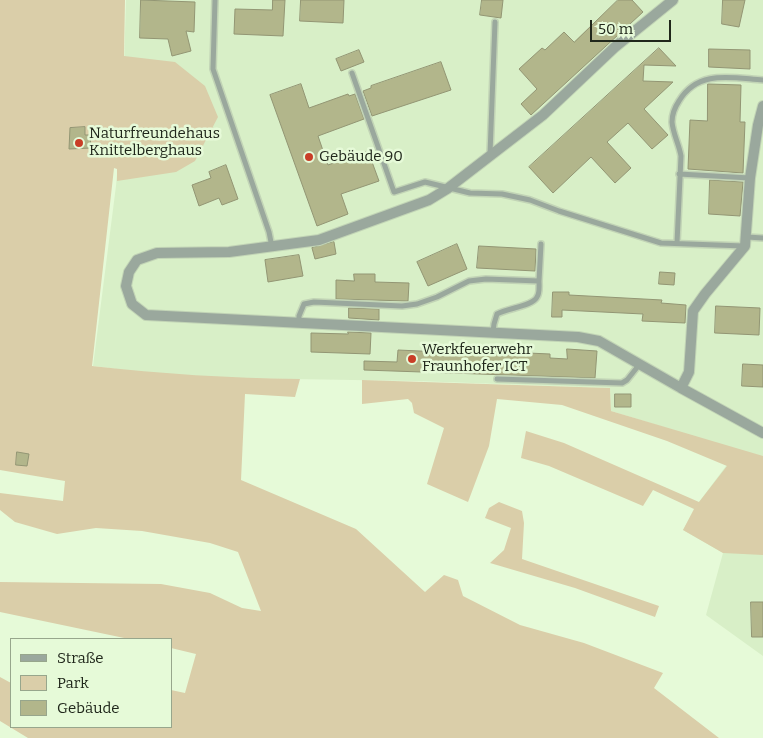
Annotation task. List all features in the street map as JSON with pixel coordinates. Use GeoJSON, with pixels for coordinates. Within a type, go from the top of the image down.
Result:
{"type":"FeatureCollection","features":[{"type":"Feature","properties":{"kind":"street"},"geometry":{"type":"LineString","coordinates":[[673,0],[615,47],[543,115],[447,189],[429,200],[319,240],[229,252],[157,253],[137,260],[129,272],[126,286],[132,304],[146,315],[493,332],[578,337],[600,341],[639,365],[763,433]]}},
{"type":"Feature","properties":{"kind":"street"},"geometry":{"type":"LineString","coordinates":[[681,388],[689,372],[693,311],[746,242],[750,178],[758,124],[763,106]]}},
{"type":"Feature","properties":{"kind":"lane"},"geometry":{"type":"LineString","coordinates":[[215,0],[213,69],[269,232],[272,247]]}},
{"type":"Feature","properties":{"kind":"lane"},"geometry":{"type":"LineString","coordinates":[[490,156],[495,22]]}},
{"type":"Feature","properties":{"kind":"lane"},"geometry":{"type":"LineString","coordinates":[[352,73],[394,192],[425,182],[447,189],[470,193],[502,194],[530,200],[559,211],[661,242],[746,242],[763,238]]}},
{"type":"Feature","properties":{"kind":"lane"},"geometry":{"type":"LineString","coordinates":[[678,243],[681,156],[679,142],[673,131],[672,120],[675,108],[682,96],[694,84],[707,78],[763,80]]}},
{"type":"Feature","properties":{"kind":"lane"},"geometry":{"type":"LineString","coordinates":[[680,174],[750,178]]}},
{"type":"Feature","properties":{"kind":"lane"},"geometry":{"type":"LineString","coordinates":[[493,332],[498,314],[507,309],[533,302],[538,296],[541,244]]}},
{"type":"Feature","properties":{"kind":"lane"},"geometry":{"type":"LineString","coordinates":[[299,323],[299,316],[304,304],[314,302],[402,306],[417,304],[437,297],[469,281],[486,279],[540,281]]}},
{"type":"Feature","properties":{"kind":"lane"},"geometry":{"type":"LineString","coordinates":[[497,379],[622,383],[628,380],[639,365]]}},
{"type":"Feature","properties":{"kind":"shaded area"},"geometry":{"type":"Polygon","coordinates":[[[126,0],[763,0],[763,656],[706,615],[723,553],[683,530],[699,502],[738,450],[611,411],[610,388],[416,381],[226,378],[149,373],[93,366],[116,186],[123,103],[126,0]]]}},
{"type":"Feature","properties":{"kind":"green space"},"geometry":{"type":"Polygon","coordinates":[[[0,0],[125,0],[124,56],[175,62],[205,86],[218,117],[195,161],[176,172],[117,181],[117,169],[114,168],[92,366],[196,375],[300,379],[295,397],[245,394],[241,480],[356,529],[425,592],[444,575],[458,580],[463,596],[520,625],[584,643],[663,673],[654,688],[719,738],[28,738],[12,728],[172,728],[172,690],[185,693],[196,654],[172,648],[172,638],[124,638],[0,612],[0,582],[161,584],[210,593],[242,608],[261,611],[238,552],[210,543],[142,531],[96,528],[57,534],[15,522],[0,510],[0,493],[63,501],[65,481],[0,470],[0,0]]]}},
{"type":"Feature","properties":{"kind":"green space"},"geometry":{"type":"Polygon","coordinates":[[[362,380],[610,388],[611,411],[763,456],[763,555],[723,553],[683,530],[694,509],[653,490],[643,506],[549,466],[521,458],[526,431],[564,443],[699,502],[727,466],[667,441],[562,405],[497,399],[489,446],[468,502],[427,484],[444,428],[414,413],[412,403],[408,399],[362,404],[362,380]]]}},
{"type":"Feature","properties":{"kind":"green space"},"geometry":{"type":"Polygon","coordinates":[[[499,502],[522,511],[524,523],[522,559],[659,606],[655,617],[575,588],[490,563],[504,550],[511,528],[485,518],[489,508],[499,502]]]}},
{"type":"Feature","properties":{"kind":"green space"},"geometry":{"type":"Polygon","coordinates":[[[0,677],[10,682],[10,727],[0,721],[0,677]]]}},
{"type":"Feature","properties":{"kind":"building"},"geometry":{"type":"Polygon","coordinates":[[[141,0],[195,2],[194,32],[186,31],[191,51],[172,56],[168,39],[140,38],[141,0]]]}},
{"type":"Feature","properties":{"kind":"building"},"geometry":{"type":"Polygon","coordinates":[[[273,0],[285,0],[283,36],[234,34],[235,9],[272,10],[273,0]]]}},
{"type":"Feature","properties":{"kind":"building"},"geometry":{"type":"Polygon","coordinates":[[[301,0],[344,0],[343,23],[300,21],[301,0]]]}},
{"type":"Feature","properties":{"kind":"building"},"geometry":{"type":"Polygon","coordinates":[[[482,0],[503,0],[501,18],[480,15],[482,0]]]}},
{"type":"Feature","properties":{"kind":"building"},"geometry":{"type":"Polygon","coordinates":[[[618,0],[632,0],[643,12],[531,115],[521,104],[537,89],[519,69],[542,48],[545,50],[564,32],[574,42],[618,0]]]}},
{"type":"Feature","properties":{"kind":"building"},"geometry":{"type":"Polygon","coordinates":[[[723,0],[745,0],[739,27],[722,24],[723,0]]]}},
{"type":"Feature","properties":{"kind":"building"},"geometry":{"type":"Polygon","coordinates":[[[659,48],[676,66],[644,65],[643,81],[673,82],[644,109],[668,135],[652,149],[628,123],[607,142],[631,168],[615,183],[591,157],[553,193],[529,167],[659,48]]]}},
{"type":"Feature","properties":{"kind":"building"},"geometry":{"type":"Polygon","coordinates":[[[709,49],[750,50],[750,69],[709,67],[709,49]]]}},
{"type":"Feature","properties":{"kind":"building"},"geometry":{"type":"Polygon","coordinates":[[[359,50],[364,62],[341,71],[336,59],[359,50]]]}},
{"type":"Feature","properties":{"kind":"building"},"geometry":{"type":"Polygon","coordinates":[[[441,62],[451,90],[372,116],[363,91],[371,88],[371,86],[441,62]]]}},
{"type":"Feature","properties":{"kind":"building","name":"Gebäude 90"},"geometry":{"type":"Polygon","coordinates":[[[301,84],[309,108],[348,94],[349,96],[355,94],[364,119],[318,136],[328,165],[368,151],[379,181],[341,194],[348,214],[317,226],[270,95],[301,84]]]}},
{"type":"Feature","properties":{"kind":"building"},"geometry":{"type":"Polygon","coordinates":[[[708,84],[741,85],[740,122],[745,122],[743,173],[688,169],[690,120],[707,121],[708,84]]]}},
{"type":"Feature","properties":{"kind":"building","name":"Naturfreundehaus Knittelberghaus"},"geometry":{"type":"Polygon","coordinates":[[[85,127],[85,135],[90,135],[91,148],[69,149],[70,128],[85,127]]]}},
{"type":"Feature","properties":{"kind":"building"},"geometry":{"type":"Polygon","coordinates":[[[226,165],[238,199],[222,205],[219,198],[199,206],[192,185],[211,178],[209,172],[226,165]]]}},
{"type":"Feature","properties":{"kind":"building"},"geometry":{"type":"Polygon","coordinates":[[[710,180],[743,182],[740,216],[709,214],[710,180]]]}},
{"type":"Feature","properties":{"kind":"building"},"geometry":{"type":"Polygon","coordinates":[[[334,242],[336,254],[315,259],[312,248],[334,242]]]}},
{"type":"Feature","properties":{"kind":"building"},"geometry":{"type":"Polygon","coordinates":[[[457,244],[467,269],[428,286],[417,262],[457,244]]]}},
{"type":"Feature","properties":{"kind":"building"},"geometry":{"type":"Polygon","coordinates":[[[479,246],[536,249],[535,271],[477,268],[479,246]]]}},
{"type":"Feature","properties":{"kind":"building"},"geometry":{"type":"Polygon","coordinates":[[[299,255],[303,276],[268,282],[265,260],[299,255]]]}},
{"type":"Feature","properties":{"kind":"building"},"geometry":{"type":"Polygon","coordinates":[[[660,272],[675,273],[674,285],[659,284],[660,272]]]}},
{"type":"Feature","properties":{"kind":"building"},"geometry":{"type":"Polygon","coordinates":[[[354,274],[375,274],[375,282],[409,283],[408,301],[336,299],[336,280],[354,281],[354,274]]]}},
{"type":"Feature","properties":{"kind":"building"},"geometry":{"type":"Polygon","coordinates":[[[553,292],[569,292],[569,295],[662,300],[661,303],[686,305],[685,323],[642,321],[643,314],[562,310],[562,317],[552,317],[553,292]]]}},
{"type":"Feature","properties":{"kind":"building"},"geometry":{"type":"Polygon","coordinates":[[[716,306],[760,308],[759,335],[715,333],[716,306]]]}},
{"type":"Feature","properties":{"kind":"building"},"geometry":{"type":"Polygon","coordinates":[[[349,308],[379,309],[379,320],[349,318],[349,308]]]}},
{"type":"Feature","properties":{"kind":"building"},"geometry":{"type":"Polygon","coordinates":[[[348,332],[371,333],[370,354],[311,352],[311,333],[348,334],[348,332]]]}},
{"type":"Feature","properties":{"kind":"building"},"geometry":{"type":"Polygon","coordinates":[[[567,349],[597,351],[595,378],[364,370],[364,361],[397,362],[398,350],[484,354],[484,351],[550,354],[550,358],[567,359],[567,349]]]}},
{"type":"Feature","properties":{"kind":"building"},"geometry":{"type":"Polygon","coordinates":[[[743,364],[763,365],[763,387],[742,386],[743,364]]]}},
{"type":"Feature","properties":{"kind":"building"},"geometry":{"type":"Polygon","coordinates":[[[615,394],[631,394],[631,407],[615,407],[615,394]]]}},
{"type":"Feature","properties":{"kind":"building"},"geometry":{"type":"Polygon","coordinates":[[[17,452],[29,454],[27,466],[16,465],[17,452]]]}},
{"type":"Feature","properties":{"kind":"building"},"geometry":{"type":"Polygon","coordinates":[[[751,602],[763,602],[763,637],[752,637],[751,602]]]}},
{"type":"Feature","properties":{"kind":"place","name":"Naturfreundehaus Knittelberghaus"},"geometry":{"type":"Point","coordinates":[79,143]}},
{"type":"Feature","properties":{"kind":"place","name":"Gebäude 90"},"geometry":{"type":"Point","coordinates":[309,157]}},
{"type":"Feature","properties":{"kind":"place","name":"Werkfeuerwehr Fraunhofer ICT"},"geometry":{"type":"Point","coordinates":[412,359]}}]}
